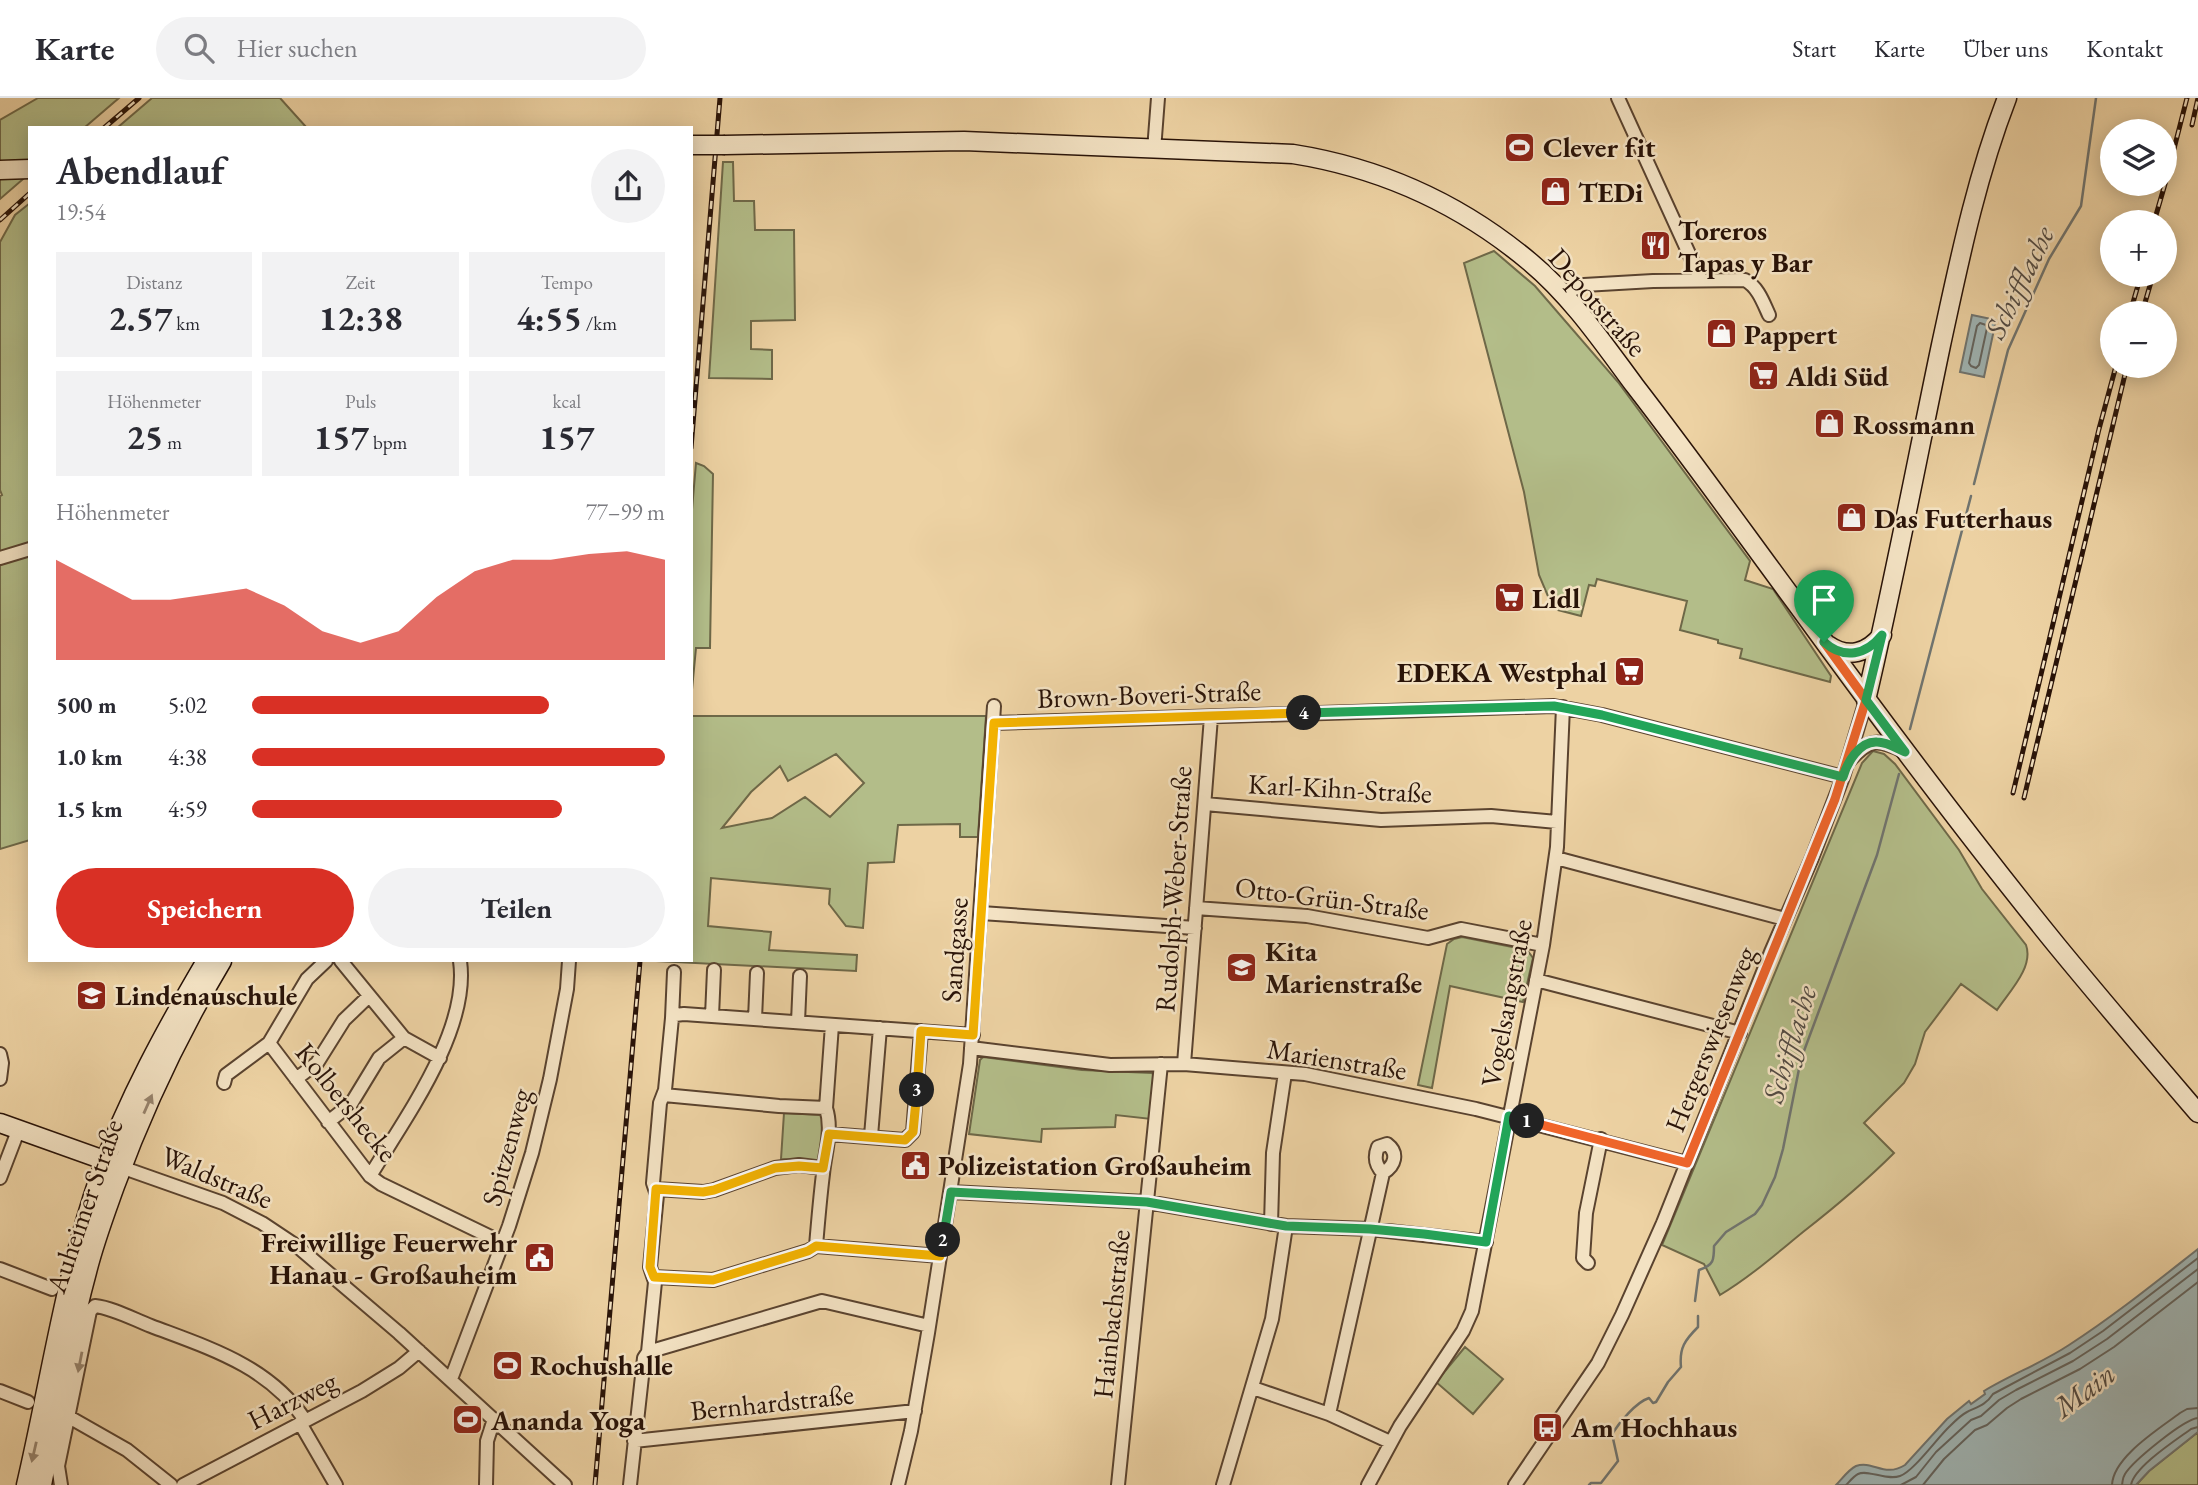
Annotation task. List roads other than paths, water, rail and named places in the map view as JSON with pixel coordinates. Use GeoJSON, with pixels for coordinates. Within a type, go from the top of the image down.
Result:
{"type":"FeatureCollection","features":[{"type":"Feature","properties":{"kind":"main road"},"geometry":{"type":"LineString","coordinates":[[1866,700],[1882,635],[1960,256],[1978,187],[2007,98]]}},
{"type":"Feature","properties":{"kind":"main road","name":"Depotstraße"},"geometry":{"type":"LineString","coordinates":[[693,145],[964,141],[1293,154],[1334,162],[1385,178],[1444,204],[1493,234],[1530,262],[1563,294],[1647,402],[1905,752],[2058,947],[2193,1107]]}},
{"type":"Feature","properties":{"kind":"main road"},"geometry":{"type":"LineString","coordinates":[[0,170],[28,169]]}},
{"type":"Feature","properties":{"kind":"main road"},"geometry":{"type":"LineString","coordinates":[[1824,642],[1839,652],[1857,653],[1871,646],[1882,635]]}},
{"type":"Feature","properties":{"kind":"main road","name":"Auheimer Straße"},"geometry":{"type":"LineString","coordinates":[[26,1485],[68,1290],[150,1061],[205,962]]}},
{"type":"Feature","properties":{"kind":"main road","name":"Auheimer Straße"},"geometry":{"type":"LineString","coordinates":[[42,1485],[76,1312],[99,1230],[113,1164],[221,962]]}},
{"type":"Feature","properties":{"kind":"main road","name":"Waldstraße"},"geometry":{"type":"LineString","coordinates":[[0,1123],[113,1164]]}},
{"type":"Feature","properties":{"kind":"street"},"geometry":{"type":"LineString","coordinates":[[1154,150],[1158,98]]}},
{"type":"Feature","properties":{"kind":"street"},"geometry":{"type":"LineString","coordinates":[[1618,98],[1701,280]]}},
{"type":"Feature","properties":{"kind":"street"},"geometry":{"type":"LineString","coordinates":[[1563,294],[1584,285],[1701,280],[1749,281],[1758,292],[1769,315]]}},
{"type":"Feature","properties":{"kind":"street"},"geometry":{"type":"LineString","coordinates":[[0,558],[28,550]]}},
{"type":"Feature","properties":{"kind":"street","name":"Hergerswiesenweg"},"geometry":{"type":"LineString","coordinates":[[1515,1485],[1598,1363],[1622,1315],[1740,1034],[1784,919],[1812,858],[1843,777],[1866,700]]}},
{"type":"Feature","properties":{"kind":"street","name":"Sandgasse"},"geometry":{"type":"LineString","coordinates":[[898,1485],[915,1411],[951,1192],[973,1035],[994,706]]}},
{"type":"Feature","properties":{"kind":"street","name":"Brown-Boveri-Straße"},"geometry":{"type":"LineString","coordinates":[[994,723],[1518,706],[1563,707],[1843,777]]}},
{"type":"Feature","properties":{"kind":"street","name":"Vogelsangstraße"},"geometry":{"type":"LineString","coordinates":[[1368,1485],[1390,1442],[1467,1325],[1472,1311],[1543,945],[1556,858],[1563,707]]}},
{"type":"Feature","properties":{"kind":"street","name":"Rudolph-Weber-Straße"},"geometry":{"type":"LineString","coordinates":[[1184,1064],[1211,717]]}},
{"type":"Feature","properties":{"kind":"street"},"geometry":{"type":"LineString","coordinates":[[1847,763],[1872,742],[1886,744],[1905,752]]}},
{"type":"Feature","properties":{"kind":"street","name":"Karl-Kihn-Straße"},"geometry":{"type":"LineString","coordinates":[[1205,804],[1381,820],[1491,816],[1557,822]]}},
{"type":"Feature","properties":{"kind":"street"},"geometry":{"type":"LineString","coordinates":[[1556,858],[1784,919]]}},
{"type":"Feature","properties":{"kind":"street","name":"Otto-Grün-Straße"},"geometry":{"type":"LineString","coordinates":[[1196,908],[1297,915],[1428,938],[1461,929],[1543,945]]}},
{"type":"Feature","properties":{"kind":"street"},"geometry":{"type":"LineString","coordinates":[[981,913],[1195,928]]}},
{"type":"Feature","properties":{"kind":"street"},"geometry":{"type":"LineString","coordinates":[[224,1083],[226,1075],[270,1043],[307,979],[325,962]]}},
{"type":"Feature","properties":{"kind":"street"},"geometry":{"type":"LineString","coordinates":[[342,962],[404,1038],[440,1058]]}},
{"type":"Feature","properties":{"kind":"street"},"geometry":{"type":"LineString","coordinates":[[370,1176],[440,1058],[457,1009],[460,962]]}},
{"type":"Feature","properties":{"kind":"street","name":"Spitzenweg"},"geometry":{"type":"LineString","coordinates":[[451,1380],[503,1243],[540,1124],[565,999],[569,962]]}},
{"type":"Feature","properties":{"kind":"street"},"geometry":{"type":"LineString","coordinates":[[712,1016],[714,970]]}},
{"type":"Feature","properties":{"kind":"street"},"geometry":{"type":"LineString","coordinates":[[630,1485],[644,1358],[648,1352],[654,1277],[650,1267],[656,1189],[653,1183],[660,1103],[664,1095],[672,1018],[674,972]]}},
{"type":"Feature","properties":{"kind":"street"},"geometry":{"type":"LineString","coordinates":[[755,1019],[757,973]]}},
{"type":"Feature","properties":{"kind":"street"},"geometry":{"type":"LineString","coordinates":[[798,1022],[800,976]]}},
{"type":"Feature","properties":{"kind":"street"},"geometry":{"type":"LineString","coordinates":[[1536,980],[1740,1034]]}},
{"type":"Feature","properties":{"kind":"street"},"geometry":{"type":"LineString","coordinates":[[296,1079],[317,1063],[344,1020],[369,996]]}},
{"type":"Feature","properties":{"kind":"street"},"geometry":{"type":"LineString","coordinates":[[672,1018],[679,1014],[973,1035]]}},
{"type":"Feature","properties":{"kind":"street"},"geometry":{"type":"LineString","coordinates":[[816,1246],[829,1134],[826,1108],[832,1025]]}},
{"type":"Feature","properties":{"kind":"street"},"geometry":{"type":"LineString","coordinates":[[871,1136],[880,1028]]}},
{"type":"Feature","properties":{"kind":"street"},"geometry":{"type":"LineString","coordinates":[[829,1134],[905,1140],[913,1132],[921,1031]]}},
{"type":"Feature","properties":{"kind":"street"},"geometry":{"type":"LineString","coordinates":[[328,1122],[351,1104],[379,1058],[404,1038]]}},
{"type":"Feature","properties":{"kind":"street","name":"Kolbershecke"},"geometry":{"type":"LineString","coordinates":[[270,1043],[370,1176],[381,1184],[503,1243]]}},
{"type":"Feature","properties":{"kind":"street","name":"Marienstraße"},"geometry":{"type":"LineString","coordinates":[[971,1048],[1110,1065],[1184,1064],[1305,1074],[1509,1116],[1687,1163]]}},
{"type":"Feature","properties":{"kind":"street"},"geometry":{"type":"LineString","coordinates":[[0,1054],[0,1080]]}},
{"type":"Feature","properties":{"kind":"street","name":"Hainbachstraße"},"geometry":{"type":"LineString","coordinates":[[1118,1485],[1161,1065]]}},
{"type":"Feature","properties":{"kind":"street"},"geometry":{"type":"LineString","coordinates":[[1271,1224],[1273,1153],[1285,1073]]}},
{"type":"Feature","properties":{"kind":"street"},"geometry":{"type":"LineString","coordinates":[[664,1095],[826,1108]]}},
{"type":"Feature","properties":{"kind":"street"},"geometry":{"type":"LineString","coordinates":[[0,1178],[18,1130]]}},
{"type":"Feature","properties":{"kind":"street"},"geometry":{"type":"LineString","coordinates":[[1588,1263],[1583,1258],[1585,1224],[1601,1139]]}},
{"type":"Feature","properties":{"kind":"street","name":"Waldstraße"},"geometry":{"type":"LineString","coordinates":[[113,1164],[212,1199],[262,1223],[326,1269],[565,1485]]}},
{"type":"Feature","properties":{"kind":"street"},"geometry":{"type":"LineString","coordinates":[[656,1189],[703,1192],[775,1168],[823,1168]]}},
{"type":"Feature","properties":{"kind":"street"},"geometry":{"type":"LineString","coordinates":[[1329,1414],[1383,1173]]}},
{"type":"Feature","properties":{"kind":"street"},"geometry":{"type":"LineString","coordinates":[[951,1192],[1147,1202],[1286,1226],[1370,1229],[1486,1242]]}},
{"type":"Feature","properties":{"kind":"street"},"geometry":{"type":"LineString","coordinates":[[1223,1485],[1272,1319],[1286,1226]]}},
{"type":"Feature","properties":{"kind":"street"},"geometry":{"type":"LineString","coordinates":[[654,1277],[713,1280],[808,1251],[816,1246],[940,1256]]}},
{"type":"Feature","properties":{"kind":"street"},"geometry":{"type":"LineString","coordinates":[[0,1269],[52,1289]]}},
{"type":"Feature","properties":{"kind":"street"},"geometry":{"type":"LineString","coordinates":[[648,1352],[822,1301],[929,1326]]}},
{"type":"Feature","properties":{"kind":"street"},"geometry":{"type":"LineString","coordinates":[[61,1485],[58,1466],[90,1311],[99,1307],[246,1364],[280,1391],[302,1422],[336,1485]]}},
{"type":"Feature","properties":{"kind":"street","name":"Harzweg"},"geometry":{"type":"LineString","coordinates":[[183,1485],[374,1384],[419,1351]]}},
{"type":"Feature","properties":{"kind":"street"},"geometry":{"type":"LineString","coordinates":[[1253,1388],[1329,1414],[1390,1442]]}},
{"type":"Feature","properties":{"kind":"street"},"geometry":{"type":"LineString","coordinates":[[0,1391],[29,1402]]}},
{"type":"Feature","properties":{"kind":"street","name":"Bernhardstraße"},"geometry":{"type":"LineString","coordinates":[[634,1441],[915,1411]]}},
{"type":"Feature","properties":{"kind":"street"},"geometry":{"type":"LineString","coordinates":[[69,1417],[127,1450],[171,1485]]}},
{"type":"Feature","properties":{"kind":"street"},"geometry":{"type":"LineString","coordinates":[[486,1485],[487,1441],[494,1419]]}},
{"type":"Feature","properties":{"kind":"water"},"geometry":{"type":"Polygon","coordinates":[[[1972,315],[1996,320],[1984,377],[1960,372],[1972,315]]]}},
{"type":"Feature","properties":{"kind":"water","name":"Main"},"geometry":{"type":"Polygon","coordinates":[[[2198,1249],[2198,1432],[2149,1471],[2136,1485],[1836,1485],[1856,1466],[1868,1465],[1891,1470],[1905,1465],[1947,1419],[1969,1401],[1971,1404],[1985,1394],[1984,1391],[2086,1334],[2198,1249]]]}},
{"type":"Feature","properties":{"kind":"waterway","name":"Schifflache"},"geometry":{"type":"LineString","coordinates":[[1974,484],[2008,350],[2049,259],[2081,206],[2096,98]]}},
{"type":"Feature","properties":{"kind":"waterway","name":"Schifflache"},"geometry":{"type":"LineString","coordinates":[[1910,729],[1971,496]]}},
{"type":"Feature","properties":{"kind":"waterway","name":"Schifflache"},"geometry":{"type":"LineString","coordinates":[[1695,1301],[1699,1270],[1712,1261],[1714,1246],[1726,1232],[1755,1214],[1775,1177],[1801,1059],[1877,855],[1899,774]]}},
{"type":"Feature","properties":{"kind":"waterway","name":"Schifflache"},"geometry":{"type":"LineString","coordinates":[[1589,1485],[1601,1483],[1618,1461],[1612,1434],[1619,1424],[1644,1400],[1649,1398],[1653,1403],[1656,1402],[1681,1367],[1682,1349],[1698,1327],[1698,1316]]}},
{"type":"Feature","properties":{"kind":"railway"},"geometry":{"type":"LineString","coordinates":[[106,126],[139,98]]}},
{"type":"Feature","properties":{"kind":"railway"},"geometry":{"type":"LineString","coordinates":[[693,424],[720,98]]}},
{"type":"Feature","properties":{"kind":"railway"},"geometry":{"type":"LineString","coordinates":[[2177,137],[2187,98]]}},
{"type":"Feature","properties":{"kind":"railway"},"geometry":{"type":"LineString","coordinates":[[2192,125],[2198,98]]}},
{"type":"Feature","properties":{"kind":"railway"},"geometry":{"type":"LineString","coordinates":[[0,220],[28,195]]}},
{"type":"Feature","properties":{"kind":"railway"},"geometry":{"type":"LineString","coordinates":[[2157,210],[2162,196]]}},
{"type":"Feature","properties":{"kind":"railway"},"geometry":{"type":"LineString","coordinates":[[2133,301],[2138,287]]}},
{"type":"Feature","properties":{"kind":"railway"},"geometry":{"type":"LineString","coordinates":[[2145,301],[2150,287]]}},
{"type":"Feature","properties":{"kind":"railway"},"geometry":{"type":"LineString","coordinates":[[2013,793],[2113,378]]}},
{"type":"Feature","properties":{"kind":"railway"},"geometry":{"type":"LineString","coordinates":[[2024,798],[2124,378]]}},
{"type":"Feature","properties":{"kind":"railway"},"geometry":{"type":"LineString","coordinates":[[595,1485],[640,962]]}},
{"type":"Feature","properties":{"kind":"place","name":"Clever fit"},"geometry":{"type":"Point","coordinates":[1520,147]}},
{"type":"Feature","properties":{"kind":"place","name":"TEDi"},"geometry":{"type":"Point","coordinates":[1555,192]}},
{"type":"Feature","properties":{"kind":"place","name":"Toreros Tapas y Bar"},"geometry":{"type":"Point","coordinates":[1655,246]}},
{"type":"Feature","properties":{"kind":"place","name":"Pappert"},"geometry":{"type":"Point","coordinates":[1721,334]}},
{"type":"Feature","properties":{"kind":"place","name":"Aldi Süd"},"geometry":{"type":"Point","coordinates":[1763,376]}},
{"type":"Feature","properties":{"kind":"place","name":"Rossmann"},"geometry":{"type":"Point","coordinates":[1830,424]}},
{"type":"Feature","properties":{"kind":"place","name":"Das Futterhaus"},"geometry":{"type":"Point","coordinates":[1851,518]}},
{"type":"Feature","properties":{"kind":"place","name":"Lidl"},"geometry":{"type":"Point","coordinates":[1509,598]}},
{"type":"Feature","properties":{"kind":"place","name":"EDEKA Westphal"},"geometry":{"type":"Point","coordinates":[1630,672]}},
{"type":"Feature","properties":{"kind":"place","name":"Kita Marienstraße"},"geometry":{"type":"Point","coordinates":[1242,967]}},
{"type":"Feature","properties":{"kind":"place","name":"Lindenauschule"},"geometry":{"type":"Point","coordinates":[92,995]}},
{"type":"Feature","properties":{"kind":"place","name":"Polizeistation Großauheim"},"geometry":{"type":"Point","coordinates":[915,1165]}},
{"type":"Feature","properties":{"kind":"place","name":"Freiwillige Feuerwehr Hanau - Großauheim"},"geometry":{"type":"Point","coordinates":[540,1258]}},
{"type":"Feature","properties":{"kind":"place","name":"Rochushalle"},"geometry":{"type":"Point","coordinates":[507,1365]}},
{"type":"Feature","properties":{"kind":"place","name":"Ananda Yoga"},"geometry":{"type":"Point","coordinates":[468,1420]}},
{"type":"Feature","properties":{"kind":"place","name":"Am Hochhaus"},"geometry":{"type":"Point","coordinates":[1548,1427]}}]}
